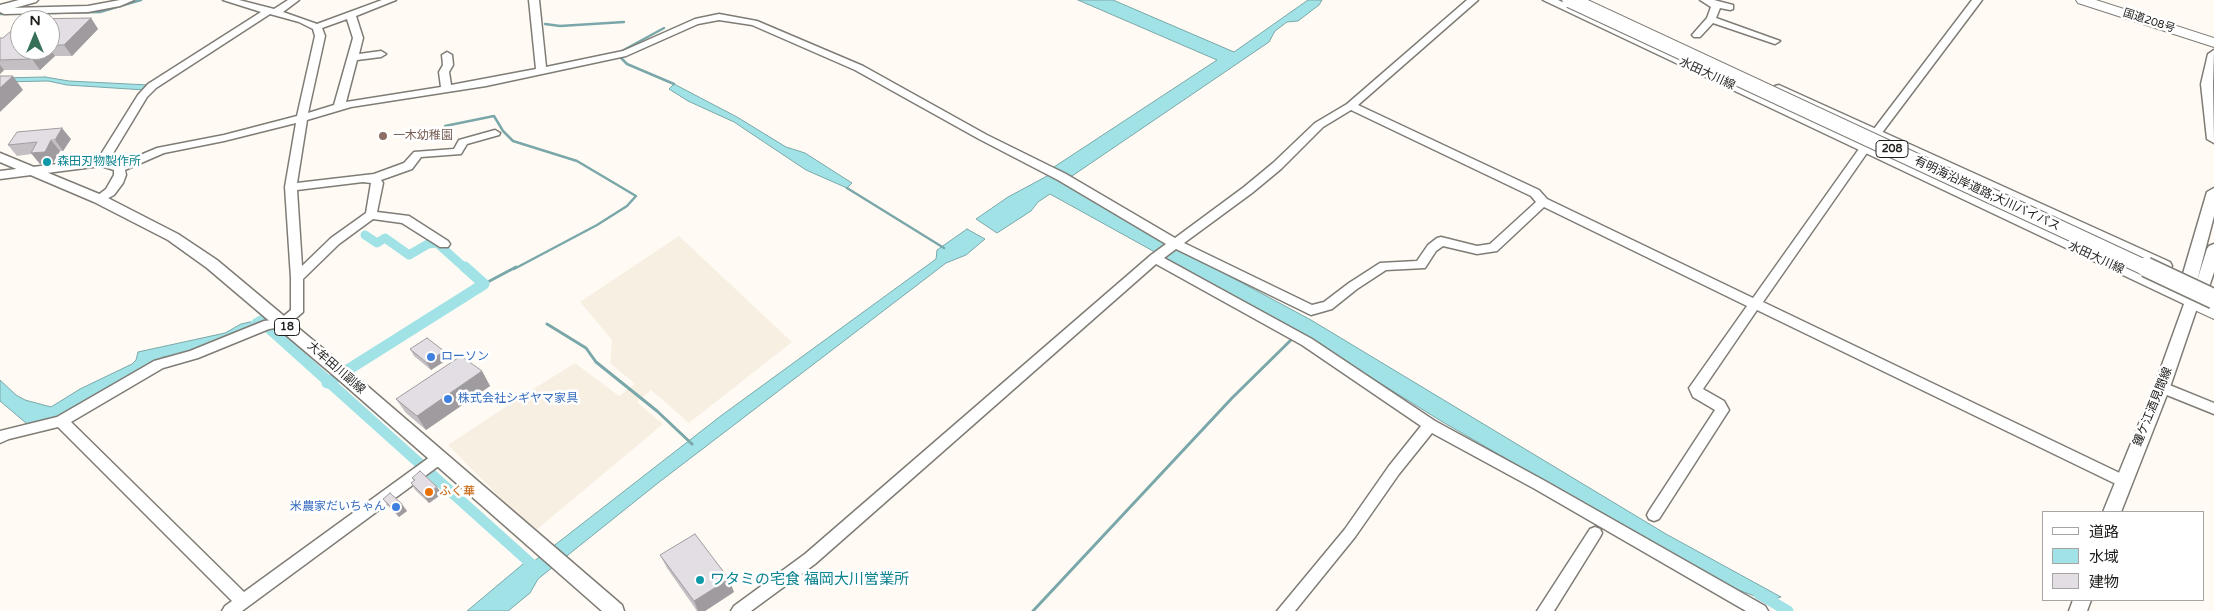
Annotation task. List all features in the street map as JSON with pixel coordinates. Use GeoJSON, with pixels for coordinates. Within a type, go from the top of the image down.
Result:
{"type":"FeatureCollection","features":[{"type":"Feature","properties":{"kind":"highway","name":"有明海沿岸道路;大川バイパス"},"geometry":{"type":"LineString","coordinates":[[1570,0],[2207,289]]}},
{"type":"Feature","properties":{"kind":"highway","name":"有明海沿岸道路;大川バイパス"},"geometry":{"type":"LineString","coordinates":[[1575,0],[2207,289]]}},
{"type":"Feature","properties":{"kind":"highway","name":"国道208号"},"geometry":{"type":"LineString","coordinates":[[2083,0],[2214,43]]}},
{"type":"Feature","properties":{"kind":"highway"},"geometry":{"type":"LineString","coordinates":[[2192,302],[2214,313]]}},
{"type":"Feature","properties":{"kind":"main road"},"geometry":{"type":"LineString","coordinates":[[3,8],[32,0]]}},
{"type":"Feature","properties":{"kind":"main road","name":"水田大川線"},"geometry":{"type":"LineString","coordinates":[[1549,0],[2192,302]]}},
{"type":"Feature","properties":{"kind":"main road","name":"水田大川線"},"geometry":{"type":"LineString","coordinates":[[1584,0],[1877,134],[2207,289]]}},
{"type":"Feature","properties":{"kind":"main road"},"geometry":{"type":"LineString","coordinates":[[2214,54],[2207,84],[2214,139]]}},
{"type":"Feature","properties":{"kind":"main road","name":"大牟田川副線"},"geometry":{"type":"LineString","coordinates":[[0,157],[99,199],[174,237],[205,258],[246,290],[275,324],[439,458],[615,611]]}},
{"type":"Feature","properties":{"kind":"main road"},"geometry":{"type":"LineString","coordinates":[[2207,289],[2214,192]]}},
{"type":"Feature","properties":{"kind":"main road"},"geometry":{"type":"LineString","coordinates":[[2192,302],[2207,289],[2214,249]]}},
{"type":"Feature","properties":{"kind":"main road","name":"鐘ケ江酒見間線"},"geometry":{"type":"LineString","coordinates":[[2112,511],[2162,387],[2192,302]]}},
{"type":"Feature","properties":{"kind":"street"},"geometry":{"type":"LineString","coordinates":[[3,8],[4,11],[88,9],[128,0]]}},
{"type":"Feature","properties":{"kind":"street"},"geometry":{"type":"LineString","coordinates":[[228,0],[273,11],[317,27],[391,0]]}},
{"type":"Feature","properties":{"kind":"street"},"geometry":{"type":"LineString","coordinates":[[102,162],[143,95],[152,86],[294,0]]}},
{"type":"Feature","properties":{"kind":"street"},"geometry":{"type":"LineString","coordinates":[[534,0],[541,72]]}},
{"type":"Feature","properties":{"kind":"street"},"geometry":{"type":"LineString","coordinates":[[738,611],[810,559],[1156,256],[1175,244],[1277,166],[1319,125],[1351,106],[1473,0]]}},
{"type":"Feature","properties":{"kind":"street"},"geometry":{"type":"LineString","coordinates":[[1705,0],[1730,7]]}},
{"type":"Feature","properties":{"kind":"street"},"geometry":{"type":"LineString","coordinates":[[1654,516],[1722,410],[1722,407],[1698,393],[1696,388],[1865,148],[1977,0]]}},
{"type":"Feature","properties":{"kind":"street"},"geometry":{"type":"LineString","coordinates":[[1697,35],[1711,19],[1716,7],[1715,4]]}},
{"type":"Feature","properties":{"kind":"street"},"geometry":{"type":"LineString","coordinates":[[339,107],[358,38],[351,15]]}},
{"type":"Feature","properties":{"kind":"street"},"geometry":{"type":"LineString","coordinates":[[0,175],[102,162],[119,168],[161,150],[224,138],[350,104],[446,90],[619,55],[694,22],[708,18],[731,18],[747,21],[859,68],[1057,175],[1175,244],[1269,288],[1306,309],[1318,310],[1328,306],[1353,286],[1384,266],[1421,265],[1432,248],[1441,241],[1477,250],[1492,248],[1543,202]]}},
{"type":"Feature","properties":{"kind":"street"},"geometry":{"type":"LineString","coordinates":[[1711,19],[1775,41]]}},
{"type":"Feature","properties":{"kind":"street"},"geometry":{"type":"LineString","coordinates":[[0,438],[6,434],[34,429],[61,421],[159,364],[193,356],[275,324],[297,312],[297,278],[291,187],[302,117],[320,36],[317,27]]}},
{"type":"Feature","properties":{"kind":"street"},"geometry":{"type":"LineString","coordinates":[[352,58],[382,54]]}},
{"type":"Feature","properties":{"kind":"street"},"geometry":{"type":"LineString","coordinates":[[446,90],[444,72],[448,65],[447,55]]}},
{"type":"Feature","properties":{"kind":"street"},"geometry":{"type":"LineString","coordinates":[[1351,106],[1535,193],[1543,202],[2123,481]]}},
{"type":"Feature","properties":{"kind":"street"},"geometry":{"type":"LineString","coordinates":[[291,187],[375,178],[408,166],[418,154],[457,152],[464,142],[495,133]]}},
{"type":"Feature","properties":{"kind":"street"},"geometry":{"type":"LineString","coordinates":[[99,199],[110,192],[117,183],[120,174],[119,168]]}},
{"type":"Feature","properties":{"kind":"street"},"geometry":{"type":"LineString","coordinates":[[371,215],[377,183],[375,178]]}},
{"type":"Feature","properties":{"kind":"street"},"geometry":{"type":"LineString","coordinates":[[297,278],[335,241],[371,215],[405,219],[444,244]]}},
{"type":"Feature","properties":{"kind":"street"},"geometry":{"type":"LineString","coordinates":[[1156,256],[1307,342],[1430,426],[1540,484],[1760,611]]}},
{"type":"Feature","properties":{"kind":"street"},"geometry":{"type":"LineString","coordinates":[[2162,387],[2214,409]]}},
{"type":"Feature","properties":{"kind":"street"},"geometry":{"type":"LineString","coordinates":[[61,421],[243,602]]}},
{"type":"Feature","properties":{"kind":"street"},"geometry":{"type":"LineString","coordinates":[[1285,611],[1350,533],[1394,470],[1430,426]]}},
{"type":"Feature","properties":{"kind":"street"},"geometry":{"type":"LineString","coordinates":[[230,611],[439,458]]}},
{"type":"Feature","properties":{"kind":"street"},"geometry":{"type":"LineString","coordinates":[[1545,611],[1595,534]]}},
{"type":"Feature","properties":{"kind":"shaded area"},"geometry":{"type":"Polygon","coordinates":[[[679,236],[792,342],[689,423],[651,390],[637,402],[663,424],[534,532],[448,445],[575,363],[619,396],[635,384],[610,363],[612,340],[580,302],[679,236]]]}},
{"type":"Feature","properties":{"kind":"water"},"geometry":{"type":"Polygon","coordinates":[[[1078,0],[1113,0],[1234,52],[1308,0],[1322,0],[1319,5],[1298,21],[1287,22],[1275,31],[1269,42],[1072,176],[1067,176],[1054,169],[1054,167],[1217,60],[1078,0]]]}},
{"type":"Feature","properties":{"kind":"water"},"geometry":{"type":"Polygon","coordinates":[[[45,77],[69,81],[149,85],[145,90],[67,85],[48,81],[0,82],[0,78],[45,77]]]}},
{"type":"Feature","properties":{"kind":"water"},"geometry":{"type":"Polygon","coordinates":[[[674,84],[737,117],[786,147],[805,153],[852,183],[847,188],[806,170],[734,122],[688,101],[669,89],[674,84]]]}},
{"type":"Feature","properties":{"kind":"water"},"geometry":{"type":"Polygon","coordinates":[[[1049,175],[1166,242],[1311,320],[1666,534],[1781,597],[1768,601],[1725,585],[1441,421],[1285,324],[1050,194],[1038,202],[1031,211],[997,233],[976,219],[1008,197],[1049,175]]]}},
{"type":"Feature","properties":{"kind":"water"},"geometry":{"type":"Polygon","coordinates":[[[967,229],[985,239],[966,255],[946,263],[658,483],[538,579],[530,593],[508,611],[467,611],[523,564],[529,560],[533,562],[722,415],[936,259],[937,250],[967,229]]]}},
{"type":"Feature","properties":{"kind":"water"},"geometry":{"type":"Polygon","coordinates":[[[250,322],[256,324],[197,352],[163,357],[73,409],[49,420],[27,426],[26,423],[0,401],[0,380],[16,395],[25,400],[51,407],[80,389],[132,364],[136,360],[138,352],[225,333],[241,324],[250,322]]]}},
{"type":"Feature","properties":{"kind":"building"},"geometry":{"type":"Polygon","coordinates":[[[60,18],[91,18],[64,45],[60,45],[60,18]]]}},
{"type":"Feature","properties":{"kind":"building"},"geometry":{"type":"Polygon","coordinates":[[[10,32],[10,60],[0,60],[0,38],[3,38],[10,32]]]}},
{"type":"Feature","properties":{"kind":"building"},"geometry":{"type":"Polygon","coordinates":[[[0,76],[13,76],[0,88],[0,76]]]}},
{"type":"Feature","properties":{"kind":"building"},"geometry":{"type":"Polygon","coordinates":[[[62,128],[55,140],[51,140],[45,152],[31,153],[37,142],[8,145],[17,132],[62,128]]]}},
{"type":"Feature","properties":{"kind":"building"},"geometry":{"type":"Polygon","coordinates":[[[427,338],[444,351],[427,363],[410,349],[427,338]]]}},
{"type":"Feature","properties":{"kind":"building"},"geometry":{"type":"Polygon","coordinates":[[[461,356],[482,371],[417,416],[396,399],[461,356]]]}},
{"type":"Feature","properties":{"kind":"building"},"geometry":{"type":"Polygon","coordinates":[[[420,471],[437,487],[424,496],[411,483],[415,480],[412,478],[420,471]]]}},
{"type":"Feature","properties":{"kind":"building"},"geometry":{"type":"Polygon","coordinates":[[[390,493],[402,504],[394,510],[383,499],[390,493]]]}},
{"type":"Feature","properties":{"kind":"building","name":"ワタミの宅食 福岡大川営業所"},"geometry":{"type":"Polygon","coordinates":[[[695,534],[729,579],[694,601],[660,555],[695,534]]]}},
{"type":"Feature","properties":{"kind":"waterway"},"geometry":{"type":"LineString","coordinates":[[0,14],[100,12],[141,0]]}},
{"type":"Feature","properties":{"kind":"waterway"},"geometry":{"type":"LineString","coordinates":[[545,24],[560,26],[624,22]]}},
{"type":"Feature","properties":{"kind":"waterway"},"geometry":{"type":"LineString","coordinates":[[620,52],[664,28]]}},
{"type":"Feature","properties":{"kind":"waterway"},"geometry":{"type":"LineString","coordinates":[[619,56],[627,64],[674,84]]}},
{"type":"Feature","properties":{"kind":"waterway"},"geometry":{"type":"LineString","coordinates":[[445,126],[494,116],[503,131],[513,141],[577,161],[636,196],[627,206],[597,225],[514,269]]}},
{"type":"Feature","properties":{"kind":"waterway"},"geometry":{"type":"LineString","coordinates":[[847,188],[944,248]]}},
{"type":"Feature","properties":{"kind":"waterway"},"geometry":{"type":"LineString","coordinates":[[365,235],[377,243],[385,238],[409,255],[428,244],[437,243],[466,269]]}},
{"type":"Feature","properties":{"kind":"waterway"},"geometry":{"type":"LineString","coordinates":[[329,382],[484,284],[465,267]]}},
{"type":"Feature","properties":{"kind":"waterway"},"geometry":{"type":"LineString","coordinates":[[484,284],[516,267]]}},
{"type":"Feature","properties":{"kind":"waterway"},"geometry":{"type":"LineString","coordinates":[[256,324],[261,321],[329,382]]}},
{"type":"Feature","properties":{"kind":"waterway"},"geometry":{"type":"LineString","coordinates":[[547,324],[586,348],[596,362],[657,411],[692,444]]}},
{"type":"Feature","properties":{"kind":"waterway"},"geometry":{"type":"LineString","coordinates":[[1033,611],[1232,398],[1294,337]]}},
{"type":"Feature","properties":{"kind":"waterway"},"geometry":{"type":"LineString","coordinates":[[329,382],[537,569]]}},
{"type":"Feature","properties":{"kind":"waterway"},"geometry":{"type":"LineString","coordinates":[[1759,594],[1788,611]]}},
{"type":"Feature","properties":{"kind":"place","name":"一木幼稚園"},"geometry":{"type":"Point","coordinates":[383,136]}},
{"type":"Feature","properties":{"kind":"place","name":"森田刃物製作所"},"geometry":{"type":"Point","coordinates":[47,162]}},
{"type":"Feature","properties":{"kind":"place","name":"ローソン"},"geometry":{"type":"Point","coordinates":[431,357]}},
{"type":"Feature","properties":{"kind":"place","name":"株式会社シギヤマ家具"},"geometry":{"type":"Point","coordinates":[448,399]}},
{"type":"Feature","properties":{"kind":"place","name":"ふく華"},"geometry":{"type":"Point","coordinates":[429,492]}},
{"type":"Feature","properties":{"kind":"place","name":"米農家だいちゃん"},"geometry":{"type":"Point","coordinates":[396,507]}},
{"type":"Feature","properties":{"kind":"place","name":"ワタミの宅食 福岡大川営業所"},"geometry":{"type":"Point","coordinates":[700,580]}}]}
